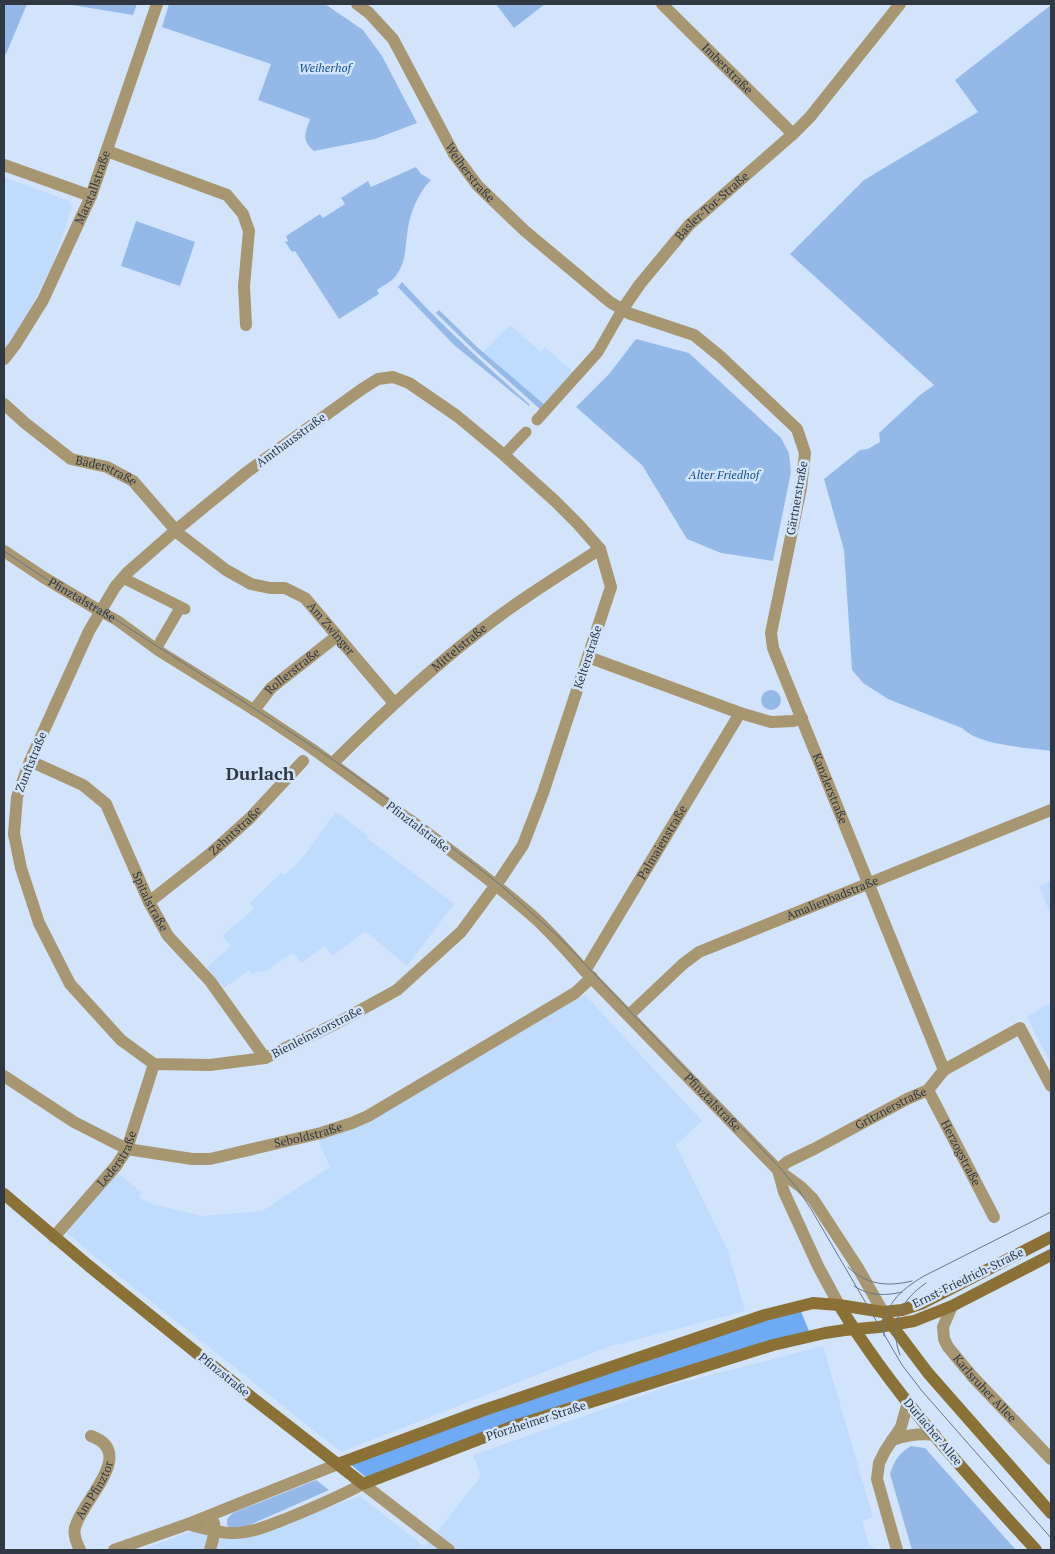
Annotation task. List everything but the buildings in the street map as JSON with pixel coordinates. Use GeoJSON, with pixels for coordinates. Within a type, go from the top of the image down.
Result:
{"type":"FeatureCollection","features":[{"type":"Feature","properties":{"kind":"main road","name":"Pfinzstraße"},"geometry":{"type":"LineString","coordinates":[[4,1194],[54,1237],[250,1396],[363,1484]]}},
{"type":"Feature","properties":{"kind":"main road","name":"Ernst-Friedrich-Straße"},"geometry":{"type":"LineString","coordinates":[[883,1312],[902,1310],[922,1303],[1051,1237]]}},
{"type":"Feature","properties":{"kind":"main road","name":"Ernst-Friedrich-Straße"},"geometry":{"type":"LineString","coordinates":[[892,1325],[914,1321],[952,1306],[1051,1255]]}},
{"type":"Feature","properties":{"kind":"main road"},"geometry":{"type":"LineString","coordinates":[[338,1464],[484,1410],[764,1315],[813,1303],[883,1312],[928,1373],[1051,1513]]}},
{"type":"Feature","properties":{"kind":"main road","name":"Durlacher Allee"},"geometry":{"type":"LineString","coordinates":[[839,1305],[884,1374],[935,1436],[1036,1550]]}},
{"type":"Feature","properties":{"kind":"main road","name":"Pforzheimer Straße"},"geometry":{"type":"LineString","coordinates":[[363,1484],[511,1427],[773,1346],[808,1336],[892,1325]]}},
{"type":"Feature","properties":{"kind":"street","name":"Marstallstraße"},"geometry":{"type":"LineString","coordinates":[[4,359],[43,300],[91,196],[157,4]]}},
{"type":"Feature","properties":{"kind":"street","name":"Weiherstraße"},"geometry":{"type":"LineString","coordinates":[[357,4],[369,13],[393,38],[454,154],[478,186],[525,231],[622,310]]}},
{"type":"Feature","properties":{"kind":"street","name":"Imberstraße"},"geometry":{"type":"LineString","coordinates":[[662,4],[793,134]]}},
{"type":"Feature","properties":{"kind":"street","name":"Basler-Tor-Straße"},"geometry":{"type":"LineString","coordinates":[[537,420],[598,352],[622,310],[640,284],[690,225],[810,117],[900,4]]}},
{"type":"Feature","properties":{"kind":"street"},"geometry":{"type":"LineString","coordinates":[[107,151],[227,195],[244,214],[249,231],[244,286],[246,325]]}},
{"type":"Feature","properties":{"kind":"street"},"geometry":{"type":"LineString","coordinates":[[4,165],[91,196]]}},
{"type":"Feature","properties":{"kind":"street","name":"Gärtnerstraße"},"geometry":{"type":"LineString","coordinates":[[622,310],[694,335],[797,429],[805,452],[801,488],[771,633],[773,648],[802,718]]}},
{"type":"Feature","properties":{"kind":"street","name":"Amthausstraße"},"geometry":{"type":"LineString","coordinates":[[100,611],[123,578],[176,530],[247,472],[378,379],[393,377],[409,383],[457,416],[504,455]]}},
{"type":"Feature","properties":{"kind":"street","name":"Bäderstraße"},"geometry":{"type":"LineString","coordinates":[[4,404],[25,423],[72,459],[107,467],[133,481],[176,530]]}},
{"type":"Feature","properties":{"kind":"street"},"geometry":{"type":"LineString","coordinates":[[504,455],[526,432]]}},
{"type":"Feature","properties":{"kind":"street","name":"Kelterstraße"},"geometry":{"type":"LineString","coordinates":[[496,886],[523,845],[543,793],[611,587],[600,549],[556,501],[504,455]]}},
{"type":"Feature","properties":{"kind":"street","name":"Am Zwinger"},"geometry":{"type":"LineString","coordinates":[[176,530],[226,570],[251,584],[270,588],[285,588],[305,598],[394,703]]}},
{"type":"Feature","properties":{"kind":"street","name":"Mittelstraße"},"geometry":{"type":"LineString","coordinates":[[333,764],[394,703],[476,633],[600,549]]}},
{"type":"Feature","properties":{"kind":"street","name":"Pfinztalstraße"},"geometry":{"type":"LineString","coordinates":[[4,551],[43,577],[118,621],[156,649],[311,748],[410,820],[536,919],[778,1170],[801,1187],[813,1200],[858,1268],[883,1312]]}},
{"type":"Feature","properties":{"kind":"street"},"geometry":{"type":"LineString","coordinates":[[123,578],[182,609],[156,649]]}},
{"type":"Feature","properties":{"kind":"street","name":"Zunftstraße"},"geometry":{"type":"LineString","coordinates":[[100,611],[89,631],[30,762],[17,796],[14,834],[21,868],[39,923],[70,984],[120,1040],[154,1064]]}},
{"type":"Feature","properties":{"kind":"street","name":"Rollerstraße"},"geometry":{"type":"LineString","coordinates":[[254,710],[271,688],[337,636]]}},
{"type":"Feature","properties":{"kind":"street"},"geometry":{"type":"LineString","coordinates":[[588,657],[740,713],[771,722],[793,721],[802,718]]}},
{"type":"Feature","properties":{"kind":"street","name":"Palmaienstraße"},"geometry":{"type":"LineString","coordinates":[[589,974],[740,713]]}},
{"type":"Feature","properties":{"kind":"street","name":"Kanzlerstraße"},"geometry":{"type":"LineString","coordinates":[[802,718],[944,1070]]}},
{"type":"Feature","properties":{"kind":"street","name":"Zehntstraße"},"geometry":{"type":"LineString","coordinates":[[149,902],[250,818],[303,761],[311,748]]}},
{"type":"Feature","properties":{"kind":"street","name":"Spitalstraße"},"geometry":{"type":"LineString","coordinates":[[30,762],[83,785],[106,804],[149,902],[168,936],[210,981],[266,1058]]}},
{"type":"Feature","properties":{"kind":"street","name":"Amalienbadstraße"},"geometry":{"type":"LineString","coordinates":[[629,1015],[683,964],[699,952],[1051,810]]}},
{"type":"Feature","properties":{"kind":"street","name":"Bienleinstorstraße"},"geometry":{"type":"LineString","coordinates":[[154,1064],[210,1065],[266,1058],[336,1023],[397,990],[461,932],[496,886]]}},
{"type":"Feature","properties":{"kind":"street","name":"Seboldstraße"},"geometry":{"type":"LineString","coordinates":[[4,1076],[74,1122],[127,1149],[210,1159],[352,1124],[576,993],[589,974]]}},
{"type":"Feature","properties":{"kind":"street","name":"Gritznerstraße"},"geometry":{"type":"LineString","coordinates":[[778,1170],[787,1162],[928,1090],[944,1070],[1020,1028],[1051,1084]]}},
{"type":"Feature","properties":{"kind":"street","name":"Lederstraße"},"geometry":{"type":"LineString","coordinates":[[54,1237],[116,1166],[127,1149],[154,1064]]}},
{"type":"Feature","properties":{"kind":"street","name":"Herzogstraße"},"geometry":{"type":"LineString","coordinates":[[928,1090],[994,1217]]}},
{"type":"Feature","properties":{"kind":"street","name":"Pfinztalstraße"},"geometry":{"type":"LineString","coordinates":[[778,1170],[784,1192],[818,1266],[839,1305]]}},
{"type":"Feature","properties":{"kind":"street","name":"Karlsruher Allee"},"geometry":{"type":"LineString","coordinates":[[952,1306],[943,1327],[944,1339],[948,1348],[1051,1459]]}},
{"type":"Feature","properties":{"kind":"street"},"geometry":{"type":"LineString","coordinates":[[897,1550],[877,1479],[879,1463],[901,1427],[908,1402]]}},
{"type":"Feature","properties":{"kind":"street"},"geometry":{"type":"LineString","coordinates":[[892,1440],[919,1433],[935,1436]]}},
{"type":"Feature","properties":{"kind":"street","name":"Am Pfinztor"},"geometry":{"type":"LineString","coordinates":[[80,1550],[76,1541],[75,1528],[110,1464],[109,1452],[106,1446],[102,1441],[91,1436]]}},
{"type":"Feature","properties":{"kind":"street"},"geometry":{"type":"LineString","coordinates":[[114,1550],[188,1524],[338,1464]]}},
{"type":"Feature","properties":{"kind":"street","name":"Pforzheimer Straße"},"geometry":{"type":"LineString","coordinates":[[188,1524],[215,1531],[241,1533],[266,1527],[335,1499],[363,1484]]}},
{"type":"Feature","properties":{"kind":"street","name":"Pfinzstraße"},"geometry":{"type":"LineString","coordinates":[[363,1484],[449,1550]]}},
{"type":"Feature","properties":{"kind":"street"},"geometry":{"type":"LineString","coordinates":[[210,1550],[215,1531],[213,1513]]}},
{"type":"Feature","properties":{"kind":"shaded area"},"geometry":{"type":"Polygon","coordinates":[[[4,177],[69,201],[72,208],[52,265],[30,310],[4,350],[4,177]]]}},
{"type":"Feature","properties":{"kind":"shaded area"},"geometry":{"type":"Polygon","coordinates":[[[510,325],[541,352],[545,347],[574,373],[545,405],[483,352],[510,325]]]}},
{"type":"Feature","properties":{"kind":"shaded area"},"geometry":{"type":"Polygon","coordinates":[[[336,812],[454,904],[407,966],[365,931],[333,956],[325,946],[301,963],[293,953],[264,972],[258,971],[252,974],[249,970],[224,988],[207,967],[231,946],[222,936],[254,909],[250,903],[281,873],[284,875],[301,860],[336,812]]]}},
{"type":"Feature","properties":{"kind":"shaded area"},"geometry":{"type":"Polygon","coordinates":[[[1051,881],[1051,915],[1039,886],[1051,881]]]}},
{"type":"Feature","properties":{"kind":"shaded area"},"geometry":{"type":"Polygon","coordinates":[[[585,995],[702,1121],[676,1145],[728,1251],[745,1311],[608,1347],[341,1452],[65,1231],[118,1173],[141,1192],[139,1198],[152,1204],[202,1216],[262,1211],[330,1167],[318,1140],[357,1128],[585,995]]]}},
{"type":"Feature","properties":{"kind":"shaded area"},"geometry":{"type":"Polygon","coordinates":[[[1051,1002],[1051,1065],[1027,1017],[1051,1002]]]}},
{"type":"Feature","properties":{"kind":"shaded area"},"geometry":{"type":"Polygon","coordinates":[[[800,1309],[809,1331],[368,1479],[349,1463],[466,1420],[800,1309]]]}},
{"type":"Feature","properties":{"kind":"shaded area"},"geometry":{"type":"Polygon","coordinates":[[[823,1346],[873,1517],[862,1521],[869,1545],[878,1550],[141,1550],[195,1530],[264,1531],[360,1496],[425,1547],[481,1476],[473,1455],[675,1384],[823,1346]]]}},
{"type":"Feature","properties":{"kind":"green space"},"geometry":{"type":"Polygon","coordinates":[[[4,4],[27,4],[4,56],[4,4]]]}},
{"type":"Feature","properties":{"kind":"green space"},"geometry":{"type":"Polygon","coordinates":[[[66,4],[137,4],[133,15],[66,4]]]}},
{"type":"Feature","properties":{"kind":"green space","name":"Weiherhof"},"geometry":{"type":"Polygon","coordinates":[[[169,4],[325,4],[363,30],[382,56],[417,123],[375,139],[314,151],[307,143],[305,137],[310,119],[258,100],[271,64],[162,27],[169,4]]]}},
{"type":"Feature","properties":{"kind":"green space"},"geometry":{"type":"Polygon","coordinates":[[[496,4],[545,4],[514,28],[496,4]]]}},
{"type":"Feature","properties":{"kind":"green space"},"geometry":{"type":"Polygon","coordinates":[[[1051,5],[1051,751],[1004,745],[980,739],[962,728],[888,699],[863,683],[852,670],[844,550],[824,479],[860,450],[868,449],[880,442],[879,433],[920,395],[934,385],[790,254],[864,180],[978,112],[955,80],[1051,5]]]}},
{"type":"Feature","properties":{"kind":"green space"},"geometry":{"type":"Polygon","coordinates":[[[416,167],[421,174],[431,180],[422,191],[413,209],[409,222],[405,255],[398,274],[377,290],[379,294],[339,319],[295,251],[292,252],[285,242],[288,241],[286,236],[320,214],[323,218],[345,204],[341,198],[368,181],[371,187],[416,167]]]}},
{"type":"Feature","properties":{"kind":"green space"},"geometry":{"type":"Polygon","coordinates":[[[136,221],[195,242],[180,286],[121,266],[136,221]]]}},
{"type":"Feature","properties":{"kind":"green space"},"geometry":{"type":"Polygon","coordinates":[[[402,282],[448,330],[530,405],[454,345],[398,287],[402,282]]]}},
{"type":"Feature","properties":{"kind":"green space"},"geometry":{"type":"Polygon","coordinates":[[[439,310],[477,347],[545,405],[541,410],[476,352],[436,313],[439,310]]]}},
{"type":"Feature","properties":{"kind":"green space","name":"Alter Friedhof"},"geometry":{"type":"Polygon","coordinates":[[[636,339],[689,353],[781,438],[789,453],[791,472],[773,561],[721,553],[687,539],[642,465],[576,407],[609,374],[636,339]]]}},
{"type":"Feature","properties":{"kind":"green space"},"geometry":{"type":"Polygon","coordinates":[[[767,690],[775,690],[781,696],[781,704],[775,710],[767,710],[761,704],[761,696],[767,690]]]}},
{"type":"Feature","properties":{"kind":"green space"},"geometry":{"type":"Polygon","coordinates":[[[911,1446],[925,1448],[1016,1550],[912,1550],[890,1474],[898,1458],[911,1446]]]}},
{"type":"Feature","properties":{"kind":"green space"},"geometry":{"type":"Polygon","coordinates":[[[316,1480],[329,1490],[245,1527],[229,1527],[227,1525],[227,1519],[233,1513],[316,1480]]]}},
{"type":"Feature","properties":{"kind":"tram line"},"geometry":{"type":"LineString","coordinates":[[4,551],[43,577],[118,621],[335,761],[498,883],[560,938],[798,1189],[902,1365],[922,1391],[1051,1538]]}},
{"type":"Feature","properties":{"kind":"tram line"},"geometry":{"type":"LineString","coordinates":[[884,1336],[884,1325],[890,1307],[907,1287],[924,1276],[1051,1212]]}},
{"type":"Feature","properties":{"kind":"tram line"},"geometry":{"type":"LineString","coordinates":[[848,1267],[862,1278],[878,1283],[894,1284],[912,1281]]}},
{"type":"Feature","properties":{"kind":"tram line"},"geometry":{"type":"LineString","coordinates":[[900,1355],[895,1333],[899,1314],[910,1297],[926,1283]]}},
{"type":"Feature","properties":{"kind":"tram line"},"geometry":{"type":"LineString","coordinates":[[854,1286],[865,1292],[877,1294],[902,1292]]}},
{"type":"Feature","properties":{"kind":"district","name":"Durlach"},"geometry":{"type":"Point","coordinates":[260,774]}}]}
